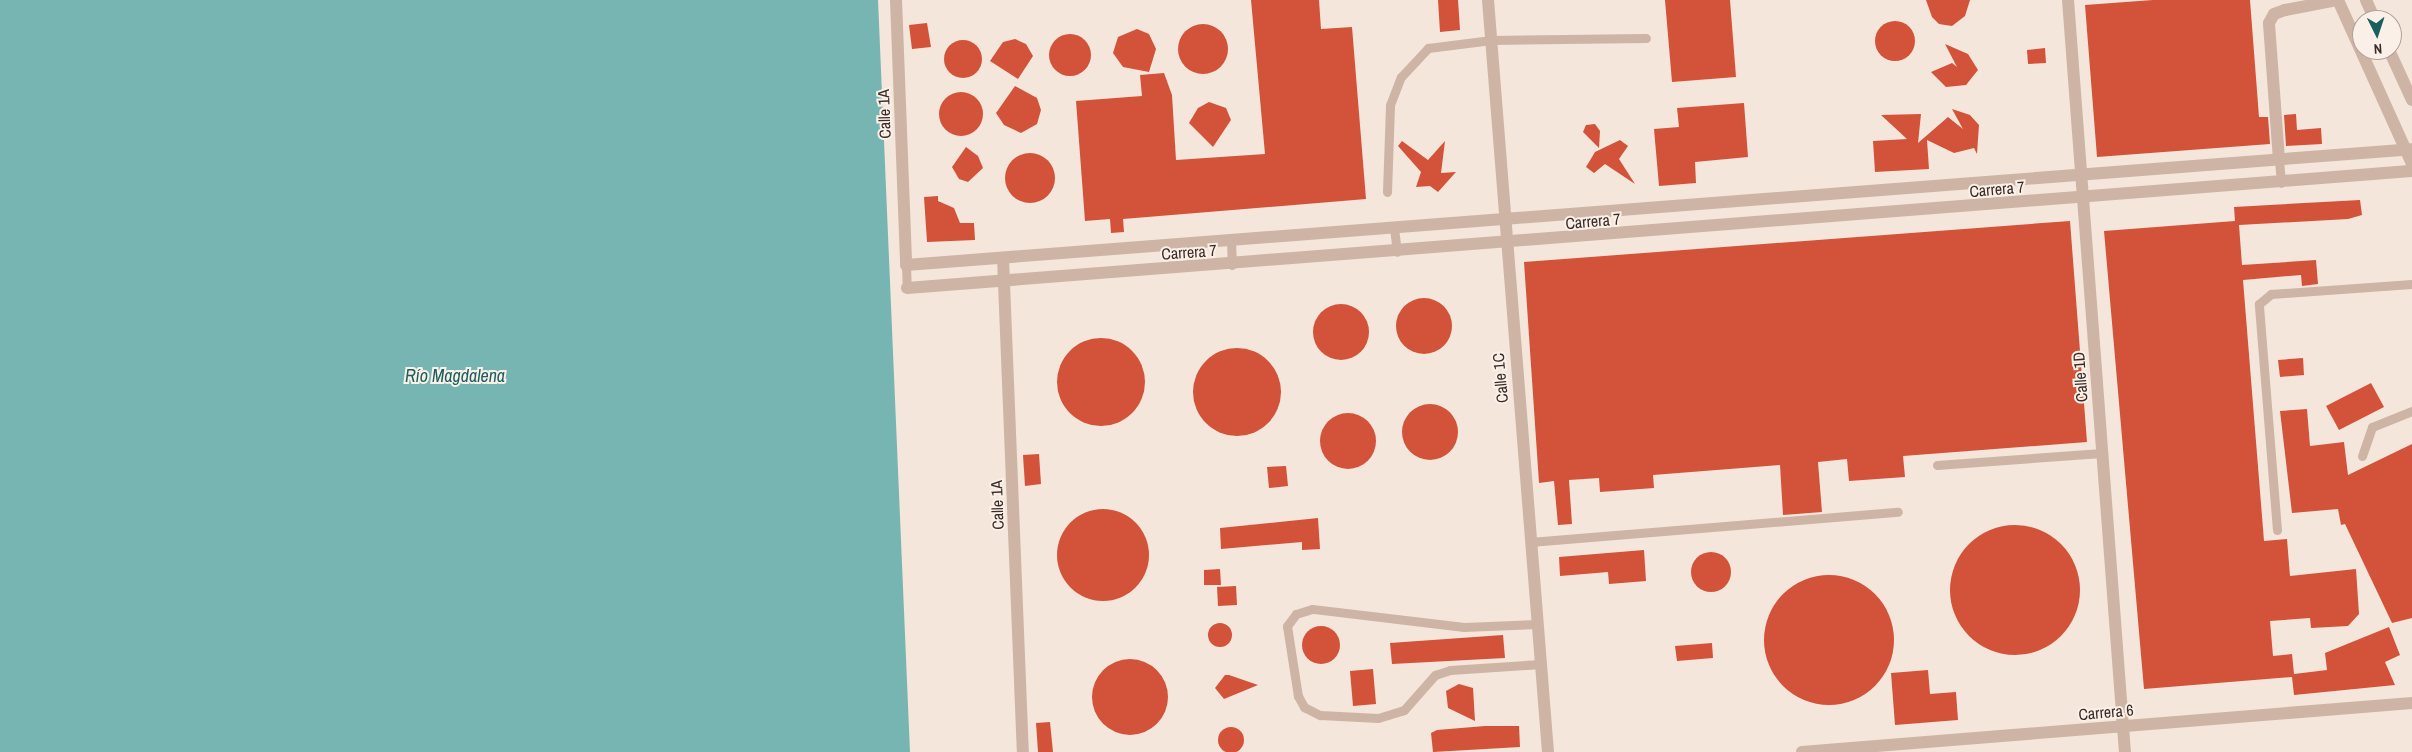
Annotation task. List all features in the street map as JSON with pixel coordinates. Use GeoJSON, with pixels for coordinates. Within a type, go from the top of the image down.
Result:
{"type":"FeatureCollection","features":[{"type":"Feature","properties":{"kind":"street","name":"Calle 1A"},"geometry":{"type":"LineString","coordinates":[[896,0],[906,265]]}},
{"type":"Feature","properties":{"kind":"street","name":"Calle 1C"},"geometry":{"type":"LineString","coordinates":[[1488,0],[1505,244],[1548,752]]}},
{"type":"Feature","properties":{"kind":"street","name":"Calle 1D"},"geometry":{"type":"LineString","coordinates":[[2068,0],[2126,752]]}},
{"type":"Feature","properties":{"kind":"street"},"geometry":{"type":"LineString","coordinates":[[2279,160],[2269,23],[2274,14],[2285,10],[2338,0],[2408,149],[2412,164]]}},
{"type":"Feature","properties":{"kind":"street"},"geometry":{"type":"LineString","coordinates":[[2394,60],[2412,100]]}},
{"type":"Feature","properties":{"kind":"street","name":"Carrera 7"},"geometry":{"type":"LineString","coordinates":[[906,265],[2081,176],[2408,149]]}},
{"type":"Feature","properties":{"kind":"street","name":"Carrera 7"},"geometry":{"type":"LineString","coordinates":[[906,288],[1505,244],[2083,199],[2412,171]]}},
{"type":"Feature","properties":{"kind":"street","name":"Calle 1A"},"geometry":{"type":"LineString","coordinates":[[1003,258],[1024,752]]}},
{"type":"Feature","properties":{"kind":"street","name":"Carrera 6"},"geometry":{"type":"LineString","coordinates":[[1802,752],[2412,703]]}},
{"type":"Feature","properties":{"kind":"lane"},"geometry":{"type":"LineString","coordinates":[[1387,192],[1390,105],[1413,59],[1428,48],[1446,43],[1491,40],[1646,38]]}},
{"type":"Feature","properties":{"kind":"lane"},"geometry":{"type":"LineString","coordinates":[[2279,160],[2281,182]]}},
{"type":"Feature","properties":{"kind":"lane"},"geometry":{"type":"LineString","coordinates":[[1394,228],[1397,252]]}},
{"type":"Feature","properties":{"kind":"lane"},"geometry":{"type":"LineString","coordinates":[[1231,240],[1232,265]]}},
{"type":"Feature","properties":{"kind":"lane","name":"Calle 1A"},"geometry":{"type":"LineString","coordinates":[[906,265],[906,288]]}},
{"type":"Feature","properties":{"kind":"lane"},"geometry":{"type":"LineString","coordinates":[[2277,530],[2259,304],[2263,297],[2412,284]]}},
{"type":"Feature","properties":{"kind":"lane"},"geometry":{"type":"LineString","coordinates":[[2362,456],[2372,427],[2412,411]]}},
{"type":"Feature","properties":{"kind":"lane"},"geometry":{"type":"LineString","coordinates":[[1937,465],[2102,453]]}},
{"type":"Feature","properties":{"kind":"lane"},"geometry":{"type":"LineString","coordinates":[[1530,542],[1898,512]]}},
{"type":"Feature","properties":{"kind":"lane"},"geometry":{"type":"LineString","coordinates":[[1537,624],[1464,627],[1312,609],[1296,614],[1287,626],[1298,696],[1304,707],[1320,715],[1378,718],[1404,710],[1435,675],[1450,670],[1541,664]]}},
{"type":"Feature","properties":{"kind":"water","name":"Río Magdalena"},"geometry":{"type":"Polygon","coordinates":[[[0,0],[878,0],[910,752],[0,752],[0,0]]]}},
{"type":"Feature","properties":{"kind":"building"},"geometry":{"type":"Polygon","coordinates":[[[1251,0],[1319,0],[1321,29],[1352,27],[1366,199],[1123,219],[1124,232],[1111,233],[1110,219],[1085,221],[1076,101],[1142,96],[1140,75],[1164,73],[1172,95],[1176,160],[1265,154],[1251,0]]]}},
{"type":"Feature","properties":{"kind":"building"},"geometry":{"type":"Polygon","coordinates":[[[1438,0],[1458,0],[1460,30],[1440,32],[1438,0]]]}},
{"type":"Feature","properties":{"kind":"building"},"geometry":{"type":"Polygon","coordinates":[[[1665,0],[1730,0],[1736,77],[1672,82],[1665,0]]]}},
{"type":"Feature","properties":{"kind":"building"},"geometry":{"type":"Polygon","coordinates":[[[1926,0],[1970,0],[1965,16],[1952,26],[1939,24],[1932,17],[1926,0]]]}},
{"type":"Feature","properties":{"kind":"building"},"geometry":{"type":"Polygon","coordinates":[[[2153,0],[2250,0],[2259,117],[2268,117],[2270,144],[2097,157],[2085,5],[2153,0]]]}},
{"type":"Feature","properties":{"kind":"building"},"geometry":{"type":"Polygon","coordinates":[[[1899,21],[1906,24],[1912,30],[1915,41],[1914,49],[1906,58],[1899,61],[1891,61],[1884,58],[1876,49],[1875,37],[1878,30],[1887,22],[1899,21]]]}},
{"type":"Feature","properties":{"kind":"building"},"geometry":{"type":"Polygon","coordinates":[[[927,23],[931,47],[912,49],[909,25],[927,23]]]}},
{"type":"Feature","properties":{"kind":"building"},"geometry":{"type":"Polygon","coordinates":[[[1203,24],[1221,31],[1228,49],[1221,67],[1203,74],[1185,67],[1178,49],[1185,31],[1203,24]]]}},
{"type":"Feature","properties":{"kind":"building"},"geometry":{"type":"Polygon","coordinates":[[[1137,29],[1149,34],[1156,49],[1149,72],[1123,67],[1113,53],[1118,37],[1137,29]]]}},
{"type":"Feature","properties":{"kind":"building"},"geometry":{"type":"Polygon","coordinates":[[[1070,34],[1085,40],[1091,55],[1085,70],[1070,76],[1055,70],[1049,55],[1055,40],[1070,34]]]}},
{"type":"Feature","properties":{"kind":"building"},"geometry":{"type":"Polygon","coordinates":[[[1015,39],[1026,44],[1033,56],[1018,79],[990,61],[1003,42],[1015,39]]]}},
{"type":"Feature","properties":{"kind":"building"},"geometry":{"type":"Polygon","coordinates":[[[963,40],[976,46],[982,59],[976,72],[963,78],[950,72],[944,59],[950,46],[963,40]]]}},
{"type":"Feature","properties":{"kind":"building"},"geometry":{"type":"Polygon","coordinates":[[[1945,44],[1968,54],[1978,70],[1966,85],[1946,87],[1931,72],[1952,63],[1957,67],[1945,44]]]}},
{"type":"Feature","properties":{"kind":"building"},"geometry":{"type":"Polygon","coordinates":[[[2045,48],[2046,63],[2028,64],[2027,50],[2045,48]]]}},
{"type":"Feature","properties":{"kind":"building"},"geometry":{"type":"Polygon","coordinates":[[[1015,86],[1037,98],[1041,110],[1037,124],[1021,133],[1004,125],[996,113],[1015,86]]]}},
{"type":"Feature","properties":{"kind":"building"},"geometry":{"type":"Polygon","coordinates":[[[961,92],[973,96],[979,102],[983,114],[979,126],[973,132],[961,136],[949,132],[943,126],[939,114],[943,102],[949,96],[961,92]]]}},
{"type":"Feature","properties":{"kind":"building"},"geometry":{"type":"Polygon","coordinates":[[[1209,102],[1226,108],[1231,120],[1213,147],[1189,123],[1198,108],[1209,102]]]}},
{"type":"Feature","properties":{"kind":"building"},"geometry":{"type":"Polygon","coordinates":[[[1744,103],[1748,157],[1695,162],[1696,183],[1659,186],[1654,129],[1679,127],[1677,108],[1744,103]]]}},
{"type":"Feature","properties":{"kind":"building"},"geometry":{"type":"Polygon","coordinates":[[[1952,109],[1970,115],[1979,125],[1977,154],[1974,148],[1954,153],[1927,140],[1929,169],[1875,172],[1873,141],[1907,139],[1881,115],[1921,114],[1918,143],[1948,117],[1963,129],[1952,109]]]}},
{"type":"Feature","properties":{"kind":"building"},"geometry":{"type":"Polygon","coordinates":[[[2296,114],[2297,130],[2321,128],[2322,144],[2286,146],[2284,115],[2296,114]]]}},
{"type":"Feature","properties":{"kind":"building"},"geometry":{"type":"Polygon","coordinates":[[[1595,124],[1600,131],[1599,148],[1583,132],[1586,125],[1595,124]]]}},
{"type":"Feature","properties":{"kind":"building"},"geometry":{"type":"Polygon","coordinates":[[[1620,140],[1628,146],[1619,159],[1635,184],[1605,164],[1594,173],[1586,167],[1595,152],[1620,140]]]}},
{"type":"Feature","properties":{"kind":"building"},"geometry":{"type":"Polygon","coordinates":[[[1402,141],[1428,160],[1445,141],[1441,173],[1456,172],[1438,192],[1430,186],[1416,187],[1421,172],[1398,146],[1402,141]]]}},
{"type":"Feature","properties":{"kind":"building"},"geometry":{"type":"Polygon","coordinates":[[[966,147],[978,156],[983,168],[968,182],[959,179],[952,167],[966,147]]]}},
{"type":"Feature","properties":{"kind":"building"},"geometry":{"type":"Polygon","coordinates":[[[1025,153],[1035,153],[1048,160],[1055,173],[1055,183],[1048,196],[1035,203],[1025,203],[1016,199],[1009,192],[1005,183],[1005,173],[1009,164],[1016,157],[1025,153]]]}},
{"type":"Feature","properties":{"kind":"building"},"geometry":{"type":"Polygon","coordinates":[[[938,196],[938,201],[954,208],[960,223],[974,223],[975,240],[927,242],[924,197],[938,196]]]}},
{"type":"Feature","properties":{"kind":"building"},"geometry":{"type":"Polygon","coordinates":[[[2360,200],[2362,215],[2348,219],[2239,225],[2242,265],[2316,260],[2318,284],[2302,286],[2301,275],[2243,280],[2264,541],[2287,539],[2290,576],[2356,569],[2359,614],[2348,626],[2311,628],[2310,618],[2270,621],[2273,656],[2292,654],[2294,674],[2327,670],[2325,653],[2389,627],[2400,655],[2385,662],[2395,685],[2294,695],[2292,677],[2144,689],[2104,231],[2235,221],[2234,207],[2360,200]]]}},
{"type":"Feature","properties":{"kind":"building"},"geometry":{"type":"Polygon","coordinates":[[[2070,221],[2087,442],[1903,456],[1905,477],[1849,481],[1847,459],[1818,462],[1822,512],[1783,515],[1780,465],[1653,475],[1654,488],[1600,492],[1599,478],[1569,480],[1572,524],[1558,525],[1554,481],[1539,483],[1524,262],[2070,221]]]}},
{"type":"Feature","properties":{"kind":"building"},"geometry":{"type":"Polygon","coordinates":[[[1418,298],[1430,298],[1440,302],[1448,310],[1452,326],[1448,342],[1440,350],[1430,354],[1418,354],[1408,350],[1400,342],[1396,332],[1396,320],[1400,310],[1408,302],[1418,298]]]}},
{"type":"Feature","properties":{"kind":"building"},"geometry":{"type":"Polygon","coordinates":[[[1335,304],[1347,304],[1357,308],[1365,316],[1369,332],[1365,348],[1357,356],[1347,360],[1335,360],[1325,356],[1317,348],[1313,338],[1313,326],[1317,316],[1325,308],[1335,304]]]}},
{"type":"Feature","properties":{"kind":"building"},"geometry":{"type":"Polygon","coordinates":[[[1101,338],[1118,341],[1126,345],[1138,357],[1142,365],[1145,382],[1142,399],[1138,407],[1126,419],[1118,423],[1101,426],[1084,423],[1076,419],[1064,407],[1060,399],[1057,382],[1060,365],[1064,357],[1076,345],[1084,341],[1101,338]]]}},
{"type":"Feature","properties":{"kind":"building"},"geometry":{"type":"Polygon","coordinates":[[[1237,348],[1254,351],[1262,355],[1274,367],[1278,375],[1281,392],[1278,409],[1274,417],[1262,429],[1254,433],[1237,436],[1220,433],[1212,429],[1200,417],[1196,409],[1193,392],[1196,375],[1200,367],[1212,355],[1220,351],[1237,348]]]}},
{"type":"Feature","properties":{"kind":"building"},"geometry":{"type":"Polygon","coordinates":[[[2303,358],[2304,375],[2280,377],[2278,360],[2303,358]]]}},
{"type":"Feature","properties":{"kind":"building"},"geometry":{"type":"Polygon","coordinates":[[[2371,383],[2384,407],[2339,430],[2326,406],[2371,383]]]}},
{"type":"Feature","properties":{"kind":"building"},"geometry":{"type":"Polygon","coordinates":[[[1424,404],[1436,404],[1446,408],[1454,416],[1458,432],[1454,448],[1446,456],[1436,460],[1424,460],[1414,456],[1406,448],[1402,438],[1402,426],[1406,416],[1414,408],[1424,404]]]}},
{"type":"Feature","properties":{"kind":"building"},"geometry":{"type":"Polygon","coordinates":[[[2307,409],[2310,446],[2344,442],[2348,475],[2412,444],[2412,618],[2392,623],[2345,524],[2341,525],[2338,509],[2292,513],[2280,411],[2307,409]]]}},
{"type":"Feature","properties":{"kind":"building"},"geometry":{"type":"Polygon","coordinates":[[[1342,413],[1354,413],[1364,417],[1372,425],[1376,441],[1372,457],[1364,465],[1354,469],[1342,469],[1332,465],[1324,457],[1320,447],[1320,435],[1324,425],[1332,417],[1342,413]]]}},
{"type":"Feature","properties":{"kind":"building"},"geometry":{"type":"Polygon","coordinates":[[[1039,454],[1041,484],[1025,486],[1023,455],[1039,454]]]}},
{"type":"Feature","properties":{"kind":"building"},"geometry":{"type":"Polygon","coordinates":[[[1286,466],[1288,486],[1269,488],[1267,467],[1286,466]]]}},
{"type":"Feature","properties":{"kind":"building"},"geometry":{"type":"Polygon","coordinates":[[[1103,509],[1121,512],[1136,522],[1146,537],[1149,555],[1146,573],[1136,588],[1121,598],[1103,601],[1085,598],[1070,588],[1060,573],[1057,555],[1060,537],[1070,522],[1085,512],[1103,509]]]}},
{"type":"Feature","properties":{"kind":"building"},"geometry":{"type":"Polygon","coordinates":[[[1318,518],[1320,549],[1302,550],[1302,542],[1221,549],[1220,528],[1318,518]]]}},
{"type":"Feature","properties":{"kind":"building"},"geometry":{"type":"Polygon","coordinates":[[[2015,525],[2028,526],[2040,530],[2061,544],[2075,565],[2079,577],[2079,603],[2075,615],[2061,636],[2040,650],[2028,654],[2015,655],[2002,654],[1990,650],[1969,636],[1955,615],[1951,603],[1950,590],[1951,577],[1955,565],[1969,544],[1990,530],[2002,526],[2015,525]]]}},
{"type":"Feature","properties":{"kind":"building"},"geometry":{"type":"Polygon","coordinates":[[[1644,550],[1646,581],[1609,584],[1608,572],[1560,576],[1559,557],[1644,550]]]}},
{"type":"Feature","properties":{"kind":"building"},"geometry":{"type":"Polygon","coordinates":[[[1707,552],[1715,552],[1722,555],[1728,561],[1731,572],[1728,583],[1722,589],[1715,592],[1707,592],[1700,589],[1694,583],[1691,576],[1691,568],[1694,561],[1700,555],[1707,552]]]}},
{"type":"Feature","properties":{"kind":"building"},"geometry":{"type":"Polygon","coordinates":[[[1220,569],[1221,585],[1204,585],[1204,570],[1220,569]]]}},
{"type":"Feature","properties":{"kind":"building"},"geometry":{"type":"Polygon","coordinates":[[[1829,575],[1842,576],[1854,580],[1875,594],[1889,615],[1893,627],[1893,653],[1889,665],[1875,686],[1854,700],[1842,704],[1829,705],[1816,704],[1804,700],[1783,686],[1769,665],[1765,653],[1764,640],[1765,627],[1769,615],[1783,594],[1804,580],[1816,576],[1829,575]]]}},
{"type":"Feature","properties":{"kind":"building"},"geometry":{"type":"Polygon","coordinates":[[[1236,586],[1237,605],[1218,606],[1217,587],[1236,586]]]}},
{"type":"Feature","properties":{"kind":"building"},"geometry":{"type":"Polygon","coordinates":[[[1215,623],[1225,623],[1232,630],[1232,640],[1225,647],[1215,647],[1208,640],[1208,630],[1215,623]]]}},
{"type":"Feature","properties":{"kind":"building"},"geometry":{"type":"Polygon","coordinates":[[[1321,626],[1334,632],[1340,645],[1334,658],[1321,664],[1308,658],[1302,645],[1308,632],[1321,626]]]}},
{"type":"Feature","properties":{"kind":"building"},"geometry":{"type":"Polygon","coordinates":[[[1503,635],[1505,658],[1392,664],[1390,643],[1503,635]]]}},
{"type":"Feature","properties":{"kind":"building"},"geometry":{"type":"Polygon","coordinates":[[[1712,643],[1713,658],[1677,661],[1675,646],[1712,643]]]}},
{"type":"Feature","properties":{"kind":"building"},"geometry":{"type":"Polygon","coordinates":[[[1130,659],[1144,662],[1157,670],[1165,683],[1168,697],[1165,711],[1157,724],[1144,732],[1130,735],[1116,732],[1103,724],[1095,711],[1092,697],[1095,683],[1103,670],[1116,662],[1130,659]]]}},
{"type":"Feature","properties":{"kind":"building"},"geometry":{"type":"Polygon","coordinates":[[[1373,669],[1376,704],[1353,706],[1350,671],[1373,669]]]}},
{"type":"Feature","properties":{"kind":"building"},"geometry":{"type":"Polygon","coordinates":[[[1928,670],[1930,694],[1956,692],[1958,720],[1895,725],[1891,673],[1928,670]]]}},
{"type":"Feature","properties":{"kind":"building"},"geometry":{"type":"Polygon","coordinates":[[[1225,675],[1258,685],[1224,699],[1215,688],[1225,675]]]}},
{"type":"Feature","properties":{"kind":"building"},"geometry":{"type":"Polygon","coordinates":[[[1459,684],[1473,688],[1475,721],[1448,708],[1446,691],[1459,684]]]}},
{"type":"Feature","properties":{"kind":"building"},"geometry":{"type":"Polygon","coordinates":[[[1050,722],[1053,752],[1038,752],[1036,723],[1050,722]]]}},
{"type":"Feature","properties":{"kind":"building"},"geometry":{"type":"Polygon","coordinates":[[[1485,726],[1519,726],[1520,747],[1433,752],[1431,733],[1437,730],[1485,726]]]}},
{"type":"Feature","properties":{"kind":"building"},"geometry":{"type":"Polygon","coordinates":[[[1231,727],[1240,731],[1244,740],[1240,749],[1231,753],[1222,749],[1218,740],[1222,731],[1231,727]]]}}]}
